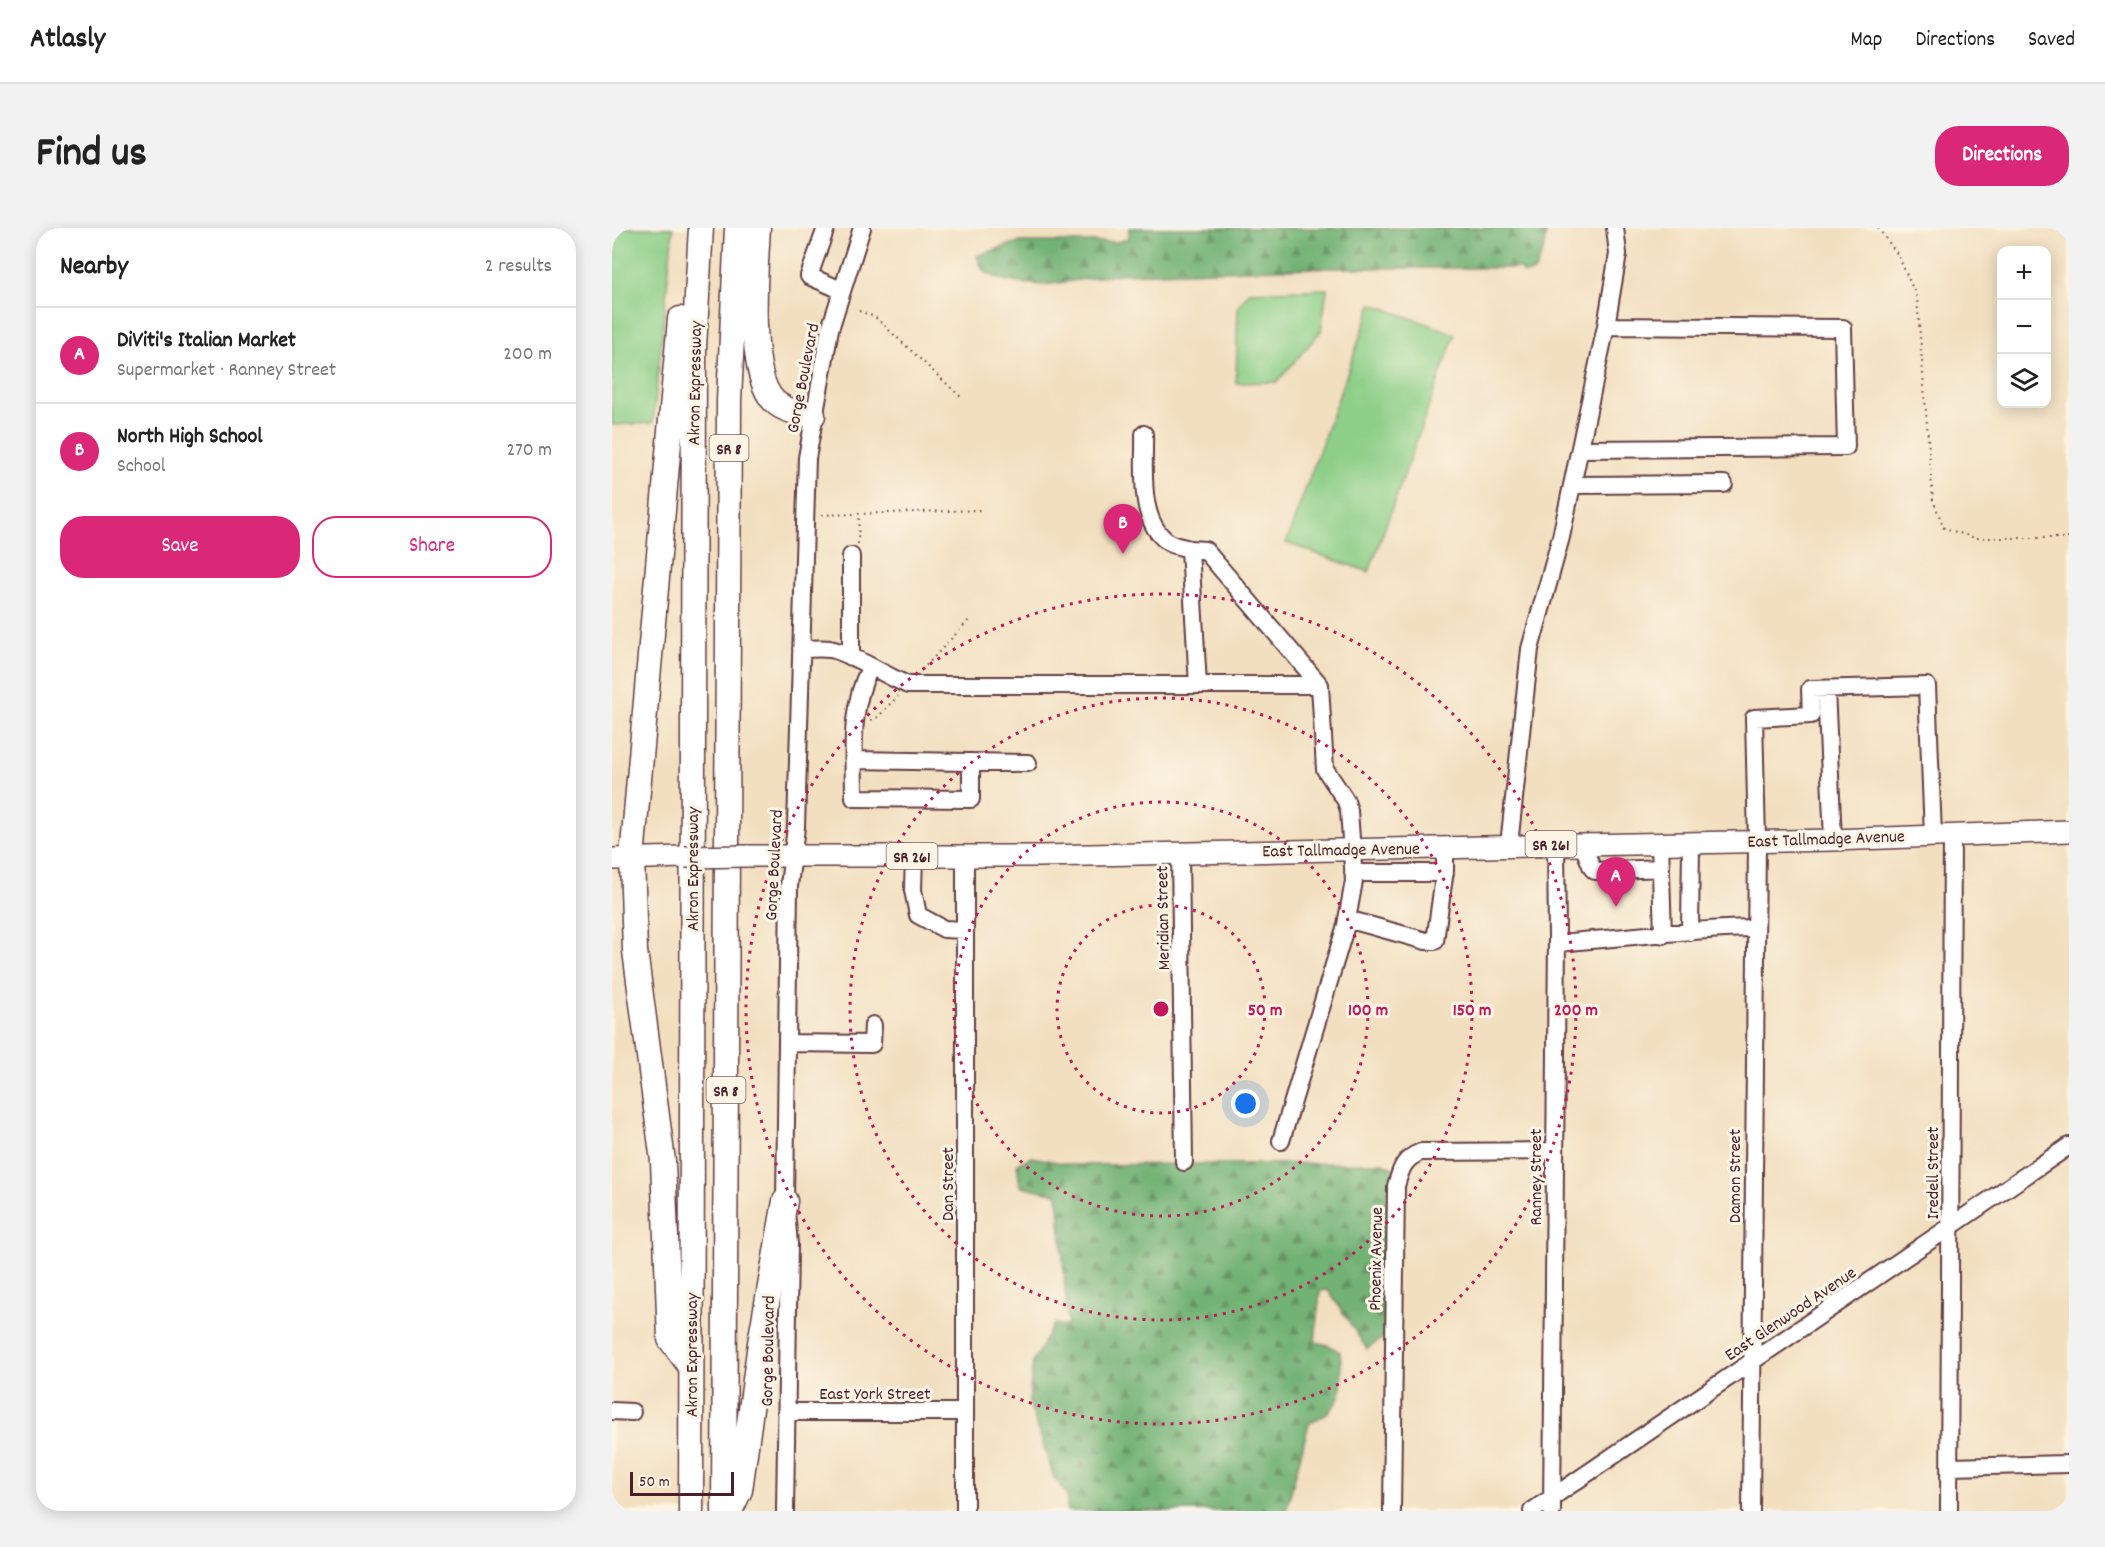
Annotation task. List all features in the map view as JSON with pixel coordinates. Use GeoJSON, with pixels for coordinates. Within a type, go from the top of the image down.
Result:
{"type":"FeatureCollection","features":[{"type":"Feature","properties":{"kind":"highway","name":"Akron Expressway"},"geometry":{"type":"LineString","coordinates":[[691,1511],[696,291],[701,228]]}},
{"type":"Feature","properties":{"kind":"highway","name":"Akron Expressway"},"geometry":{"type":"LineString","coordinates":[[724,1511],[729,413],[737,228]]}},
{"type":"Feature","properties":{"kind":"highway"},"geometry":{"type":"LineString","coordinates":[[758,228],[755,315],[759,362],[765,386],[775,402],[785,408],[813,415]]}},
{"type":"Feature","properties":{"kind":"highway"},"geometry":{"type":"LineString","coordinates":[[690,1366],[670,1339],[663,1161],[622,858],[680,316],[696,291]]}},
{"type":"Feature","properties":{"kind":"highway"},"geometry":{"type":"LineString","coordinates":[[730,1511],[740,1490],[760,1343],[785,1201]]}},
{"type":"Feature","properties":{"kind":"main road","name":"East Tallmadge Avenue"},"geometry":{"type":"LineString","coordinates":[[622,858],[792,855],[965,857],[1180,853],[1582,843],[1833,840],[1942,834],[2069,831]]}},
{"type":"Feature","properties":{"kind":"street"},"geometry":{"type":"LineString","coordinates":[[826,228],[809,276],[841,290]]}},
{"type":"Feature","properties":{"kind":"street","name":"Gorge Boulevard"},"geometry":{"type":"LineString","coordinates":[[785,1511],[789,1244],[785,1201],[788,1043],[792,855],[796,827],[807,458],[813,415],[841,290],[862,228]]}},
{"type":"Feature","properties":{"kind":"street"},"geometry":{"type":"LineString","coordinates":[[1509,845],[1530,649],[1562,537],[1606,326],[1618,254],[1615,228]]}},
{"type":"Feature","properties":{"kind":"street"},"geometry":{"type":"LineString","coordinates":[[1580,449],[1846,447],[1843,328],[1606,326]]}},
{"type":"Feature","properties":{"kind":"street"},"geometry":{"type":"LineString","coordinates":[[1144,434],[1146,498],[1152,523],[1168,542],[1190,549],[1205,550],[1320,685],[1325,769],[1346,801],[1353,873],[1347,919],[1281,1141]]}},
{"type":"Feature","properties":{"kind":"street"},"geometry":{"type":"LineString","coordinates":[[1572,485],[1724,484]]}},
{"type":"Feature","properties":{"kind":"street"},"geometry":{"type":"LineString","coordinates":[[1190,549],[1198,685]]}},
{"type":"Feature","properties":{"kind":"street"},"geometry":{"type":"LineString","coordinates":[[851,556],[851,657]]}},
{"type":"Feature","properties":{"kind":"street"},"geometry":{"type":"LineString","coordinates":[[801,649],[830,649],[908,685],[1320,685]]}},
{"type":"Feature","properties":{"kind":"street"},"geometry":{"type":"LineString","coordinates":[[870,668],[858,696],[854,798],[971,799],[971,762]]}},
{"type":"Feature","properties":{"kind":"street","name":"Iredell Street"},"geometry":{"type":"LineString","coordinates":[[1826,689],[1927,686],[1942,834],[1952,1227],[1949,1511]]}},
{"type":"Feature","properties":{"kind":"street","name":"Damon Street"},"geometry":{"type":"LineString","coordinates":[[1751,1511],[1757,841],[1754,718],[1811,715],[1810,689],[1826,689]]}},
{"type":"Feature","properties":{"kind":"street"},"geometry":{"type":"LineString","coordinates":[[1826,689],[1833,840]]}},
{"type":"Feature","properties":{"kind":"street"},"geometry":{"type":"LineString","coordinates":[[854,760],[1028,762]]}},
{"type":"Feature","properties":{"kind":"street"},"geometry":{"type":"LineString","coordinates":[[1660,842],[1663,935]]}},
{"type":"Feature","properties":{"kind":"street"},"geometry":{"type":"LineString","coordinates":[[1691,842],[1696,931]]}},
{"type":"Feature","properties":{"kind":"street"},"geometry":{"type":"LineString","coordinates":[[1582,843],[1595,871],[1661,868]]}},
{"type":"Feature","properties":{"kind":"street","name":"Ranney Street"},"geometry":{"type":"LineString","coordinates":[[1552,1504],[1555,1450],[1556,844]]}},
{"type":"Feature","properties":{"kind":"street"},"geometry":{"type":"LineString","coordinates":[[1347,919],[1426,941],[1435,941],[1445,873],[1445,846]]}},
{"type":"Feature","properties":{"kind":"street","name":"Meridian Street"},"geometry":{"type":"LineString","coordinates":[[1180,853],[1184,1162]]}},
{"type":"Feature","properties":{"kind":"street"},"geometry":{"type":"LineString","coordinates":[[914,856],[913,890],[918,915],[944,928],[965,930]]}},
{"type":"Feature","properties":{"kind":"street","name":"Dan Street"},"geometry":{"type":"LineString","coordinates":[[965,857],[965,1511]]}},
{"type":"Feature","properties":{"kind":"street"},"geometry":{"type":"LineString","coordinates":[[1353,873],[1445,873]]}},
{"type":"Feature","properties":{"kind":"street"},"geometry":{"type":"LineString","coordinates":[[1557,943],[1755,928]]}},
{"type":"Feature","properties":{"kind":"street"},"geometry":{"type":"LineString","coordinates":[[788,1043],[872,1044],[873,1025]]}},
{"type":"Feature","properties":{"kind":"street","name":"East Glenwood Avenue"},"geometry":{"type":"LineString","coordinates":[[1532,1511],[1552,1504],[1753,1361],[2069,1146]]}},
{"type":"Feature","properties":{"kind":"street","name":"Phoenix Avenue"},"geometry":{"type":"LineString","coordinates":[[1392,1511],[1396,1186],[1402,1165],[1410,1156],[1421,1152],[1554,1151]]}},
{"type":"Feature","properties":{"kind":"street"},"geometry":{"type":"LineString","coordinates":[[612,1411],[632,1412]]}},
{"type":"Feature","properties":{"kind":"street","name":"East York Street"},"geometry":{"type":"LineString","coordinates":[[786,1412],[965,1412]]}},
{"type":"Feature","properties":{"kind":"street"},"geometry":{"type":"LineString","coordinates":[[1950,1467],[2069,1464]]}},
{"type":"Feature","properties":{"kind":"path"},"geometry":{"type":"LineString","coordinates":[[1878,228],[1898,255],[1917,298],[1933,500],[1944,528],[1975,538],[2069,538]]}},
{"type":"Feature","properties":{"kind":"path"},"geometry":{"type":"LineString","coordinates":[[859,311],[874,317],[963,399]]}},
{"type":"Feature","properties":{"kind":"path"},"geometry":{"type":"LineString","coordinates":[[830,514],[981,510]]}},
{"type":"Feature","properties":{"kind":"path"},"geometry":{"type":"LineString","coordinates":[[851,556],[858,550],[859,514]]}},
{"type":"Feature","properties":{"kind":"green space"},"geometry":{"type":"Polygon","coordinates":[[[612,228],[673,228],[653,423],[612,425],[612,228]]]}},
{"type":"Feature","properties":{"kind":"green space"},"geometry":{"type":"Polygon","coordinates":[[[1129,228],[1547,228],[1543,252],[1534,272],[1524,274],[1519,268],[1315,268],[1119,274],[1044,285],[999,279],[983,271],[977,256],[1018,242],[1116,242],[1129,239],[1129,228]]]}},
{"type":"Feature","properties":{"kind":"green space"},"geometry":{"type":"Polygon","coordinates":[[[1327,289],[1321,331],[1277,382],[1236,383],[1238,307],[1249,292],[1327,289]]]}},
{"type":"Feature","properties":{"kind":"green space"},"geometry":{"type":"Polygon","coordinates":[[[1372,304],[1455,334],[1369,572],[1286,543],[1372,304]]]}},
{"type":"Feature","properties":{"kind":"green space"},"geometry":{"type":"Polygon","coordinates":[[[1032,1157],[1071,1165],[1383,1163],[1396,1170],[1388,1334],[1367,1349],[1328,1290],[1320,1291],[1315,1342],[1328,1345],[1340,1352],[1341,1385],[1336,1403],[1321,1417],[1309,1423],[1286,1511],[1067,1511],[1067,1495],[1054,1477],[1029,1402],[1033,1361],[1054,1324],[1068,1326],[1058,1194],[1020,1186],[1017,1164],[1032,1157]]]}},
{"type":"Feature","properties":{"kind":"place","name":"North High School"},"geometry":{"type":"Point","coordinates":[1123,554]}},
{"type":"Feature","properties":{"kind":"place","name":"DiViti's Italian Market"},"geometry":{"type":"Point","coordinates":[1616,907]}}]}
